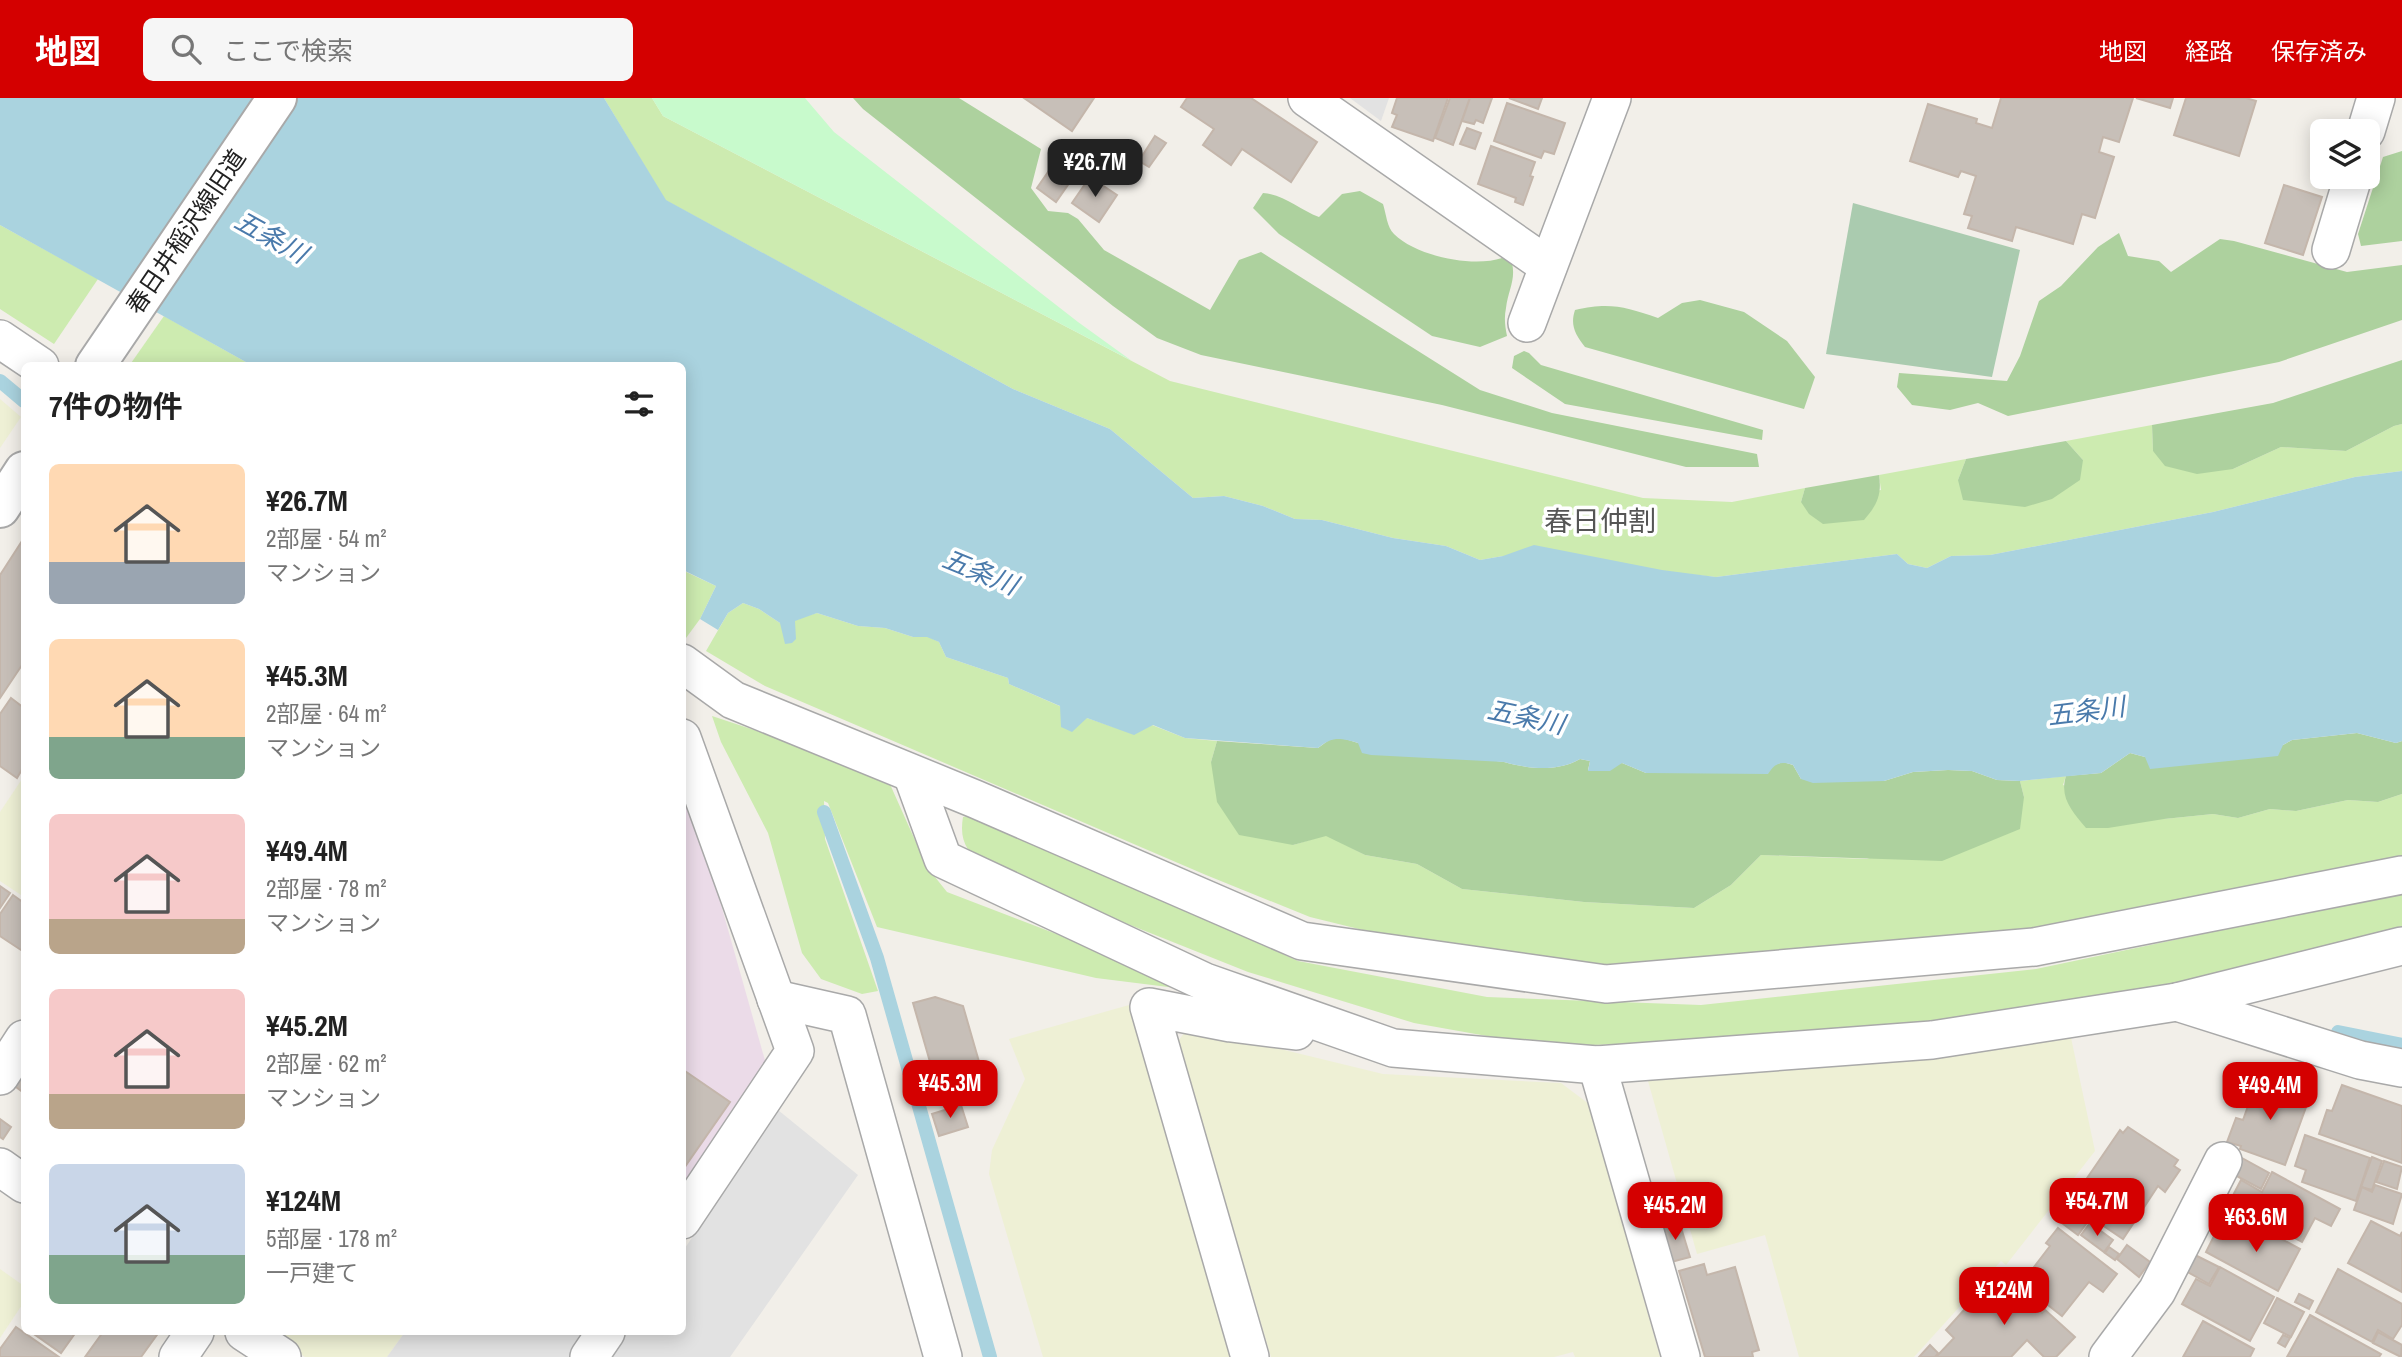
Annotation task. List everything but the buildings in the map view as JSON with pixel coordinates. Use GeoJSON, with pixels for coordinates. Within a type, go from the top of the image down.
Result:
{"type":"FeatureCollection","features":[{"type":"Feature","properties":{"kind":"street","name":"春日井稲沢線旧道"},"geometry":{"type":"LineString","coordinates":[[101,356],[277,98]]}},
{"type":"Feature","properties":{"kind":"street"},"geometry":{"type":"LineString","coordinates":[[1307,98],[1548,266]]}},
{"type":"Feature","properties":{"kind":"street"},"geometry":{"type":"LineString","coordinates":[[1527,323],[1612,98]]}},
{"type":"Feature","properties":{"kind":"street"},"geometry":{"type":"LineString","coordinates":[[2370,119],[2376,98]]}},
{"type":"Feature","properties":{"kind":"street"},"geometry":{"type":"LineString","coordinates":[[2331,250],[2349,189]]}},
{"type":"Feature","properties":{"kind":"street"},"geometry":{"type":"LineString","coordinates":[[0,339],[34,362]]}},
{"type":"Feature","properties":{"kind":"street"},"geometry":{"type":"LineString","coordinates":[[0,508],[21,476]]}},
{"type":"Feature","properties":{"kind":"street"},"geometry":{"type":"LineString","coordinates":[[686,666],[733,700],[1302,941],[1606,984],[2034,947],[2402,875]]}},
{"type":"Feature","properties":{"kind":"street"},"geometry":{"type":"LineString","coordinates":[[686,749],[794,1051],[686,1214]]}},
{"type":"Feature","properties":{"kind":"street"},"geometry":{"type":"LineString","coordinates":[[912,774],[943,859],[1205,982],[1393,1048]]}},
{"type":"Feature","properties":{"kind":"street"},"geometry":{"type":"LineString","coordinates":[[1250,1357],[1149,1007],[1231,1023],[1393,1048],[1597,1065],[1932,1040],[2177,1002],[2402,946]]}},
{"type":"Feature","properties":{"kind":"street"},"geometry":{"type":"LineString","coordinates":[[776,999],[846,1016],[943,1357]]}},
{"type":"Feature","properties":{"kind":"street"},"geometry":{"type":"LineString","coordinates":[[2177,1002],[2360,1060],[2402,1068]]}},
{"type":"Feature","properties":{"kind":"street"},"geometry":{"type":"LineString","coordinates":[[0,1076],[21,1044]]}},
{"type":"Feature","properties":{"kind":"street"},"geometry":{"type":"LineString","coordinates":[[1597,1065],[1681,1357]]}},
{"type":"Feature","properties":{"kind":"street"},"geometry":{"type":"LineString","coordinates":[[2108,1357],[2157,1291],[2223,1161]]}},
{"type":"Feature","properties":{"kind":"street"},"geometry":{"type":"LineString","coordinates":[[0,1167],[21,1182]]}},
{"type":"Feature","properties":{"kind":"street"},"geometry":{"type":"LineString","coordinates":[[178,1357],[193,1335]]}},
{"type":"Feature","properties":{"kind":"street"},"geometry":{"type":"LineString","coordinates":[[249,1335],[282,1357]]}},
{"type":"Feature","properties":{"kind":"street"},"geometry":{"type":"LineString","coordinates":[[589,1357],[604,1335]]}},
{"type":"Feature","properties":{"kind":"shaded area"},"geometry":{"type":"Polygon","coordinates":[[[1350,98],[1389,98],[1381,121],[1350,98]]]}},
{"type":"Feature","properties":{"kind":"shaded area"},"geometry":{"type":"Polygon","coordinates":[[[686,786],[688,788],[766,1064],[686,1182],[686,786]]]}},
{"type":"Feature","properties":{"kind":"shaded area"},"geometry":{"type":"Polygon","coordinates":[[[778,1110],[858,1175],[730,1357],[610,1357],[626,1335],[686,1335],[686,1247],[778,1110]]]}},
{"type":"Feature","properties":{"kind":"shaded area"},"geometry":{"type":"Polygon","coordinates":[[[403,1335],[586,1336],[572,1357],[387,1357],[403,1335]]]}},
{"type":"Feature","properties":{"kind":"green space"},"geometry":{"type":"Polygon","coordinates":[[[604,98],[652,98],[663,116],[1170,381],[1643,498],[1732,502],[1805,488],[1801,502],[1881,490],[1879,475],[1966,459],[1958,480],[2083,460],[2066,441],[2152,425],[2153,451],[2233,469],[2281,447],[2346,451],[2402,424],[2402,471],[2355,477],[2213,512],[1990,555],[1951,556],[1927,568],[1908,564],[1897,554],[1716,577],[1503,556],[1480,560],[1446,546],[1393,538],[1322,520],[1295,519],[1263,506],[1224,496],[1193,498],[1110,429],[1013,389],[665,200],[604,98]]]}},
{"type":"Feature","properties":{"kind":"green space"},"geometry":{"type":"Polygon","coordinates":[[[652,98],[805,98],[834,132],[1132,361],[663,116],[652,98]]]}},
{"type":"Feature","properties":{"kind":"green space"},"geometry":{"type":"Polygon","coordinates":[[[853,98],[959,98],[1041,149],[1031,188],[1048,211],[1068,213],[1078,219],[1104,250],[1210,310],[1239,260],[1261,252],[1480,390],[1552,413],[1757,454],[1759,467],[1686,467],[1442,405],[1201,355],[1157,338],[863,109],[853,98]]]}},
{"type":"Feature","properties":{"kind":"green space"},"geometry":{"type":"Polygon","coordinates":[[[2402,151],[2402,241],[2361,246],[2358,234],[2373,189],[2380,189],[2380,166],[2383,157],[2402,151]]]}},
{"type":"Feature","properties":{"kind":"green space"},"geometry":{"type":"Polygon","coordinates":[[[1360,191],[1383,204],[1392,231],[1416,248],[1461,261],[1490,261],[1502,258],[1512,263],[1512,280],[1505,315],[1507,336],[1480,347],[1432,336],[1279,234],[1253,208],[1263,193],[1278,196],[1319,217],[1342,194],[1360,191]]]}},
{"type":"Feature","properties":{"kind":"green space"},"geometry":{"type":"Polygon","coordinates":[[[1853,203],[2020,250],[1992,377],[1826,354],[1853,203]]]}},
{"type":"Feature","properties":{"kind":"green space"},"geometry":{"type":"Polygon","coordinates":[[[0,225],[98,279],[54,344],[0,309],[0,225]]]}},
{"type":"Feature","properties":{"kind":"green space"},"geometry":{"type":"Polygon","coordinates":[[[2119,233],[2128,256],[2159,261],[2171,272],[2220,239],[2347,272],[2402,265],[2402,320],[2279,362],[2008,416],[1978,403],[1950,410],[1912,405],[1897,387],[1899,373],[2007,381],[2020,356],[2039,301],[2061,286],[2098,247],[2119,233]]]}},
{"type":"Feature","properties":{"kind":"green space"},"geometry":{"type":"Polygon","coordinates":[[[1700,300],[1744,312],[1787,341],[1815,377],[1804,409],[1585,347],[1573,325],[1575,310],[1598,306],[1617,307],[1658,318],[1682,303],[1700,300]]]}},
{"type":"Feature","properties":{"kind":"green space"},"geometry":{"type":"Polygon","coordinates":[[[164,316],[246,362],[132,362],[164,316]]]}},
{"type":"Feature","properties":{"kind":"green space"},"geometry":{"type":"Polygon","coordinates":[[[1524,351],[1541,365],[1763,430],[1762,440],[1565,404],[1512,368],[1514,356],[1524,351]]]}},
{"type":"Feature","properties":{"kind":"green space"},"geometry":{"type":"Polygon","coordinates":[[[2402,360],[2402,424],[2346,451],[2281,447],[2233,469],[2197,474],[2165,466],[2153,451],[2152,425],[2273,403],[2402,360]]]}},
{"type":"Feature","properties":{"kind":"green space"},"geometry":{"type":"Polygon","coordinates":[[[0,399],[21,417],[0,448],[0,399]]]}},
{"type":"Feature","properties":{"kind":"green space"},"geometry":{"type":"Polygon","coordinates":[[[2066,441],[2083,460],[2080,480],[2052,499],[2025,507],[1963,500],[1958,480],[1966,459],[2066,441]]]}},
{"type":"Feature","properties":{"kind":"green space"},"geometry":{"type":"Polygon","coordinates":[[[1879,475],[1878,499],[1864,520],[1823,524],[1809,514],[1801,502],[1805,488],[1879,475]]]}},
{"type":"Feature","properties":{"kind":"green space"},"geometry":{"type":"Polygon","coordinates":[[[686,572],[716,586],[700,619],[686,638],[686,572]]]}},
{"type":"Feature","properties":{"kind":"green space"},"geometry":{"type":"Polygon","coordinates":[[[743,603],[759,609],[780,623],[817,613],[858,626],[885,628],[913,637],[927,636],[939,642],[946,657],[1008,678],[1009,684],[1087,718],[1134,734],[1152,725],[1185,738],[1217,741],[1211,762],[1293,845],[1326,835],[1365,855],[1417,864],[1462,889],[1584,902],[1694,908],[1731,885],[1761,855],[1867,859],[2024,797],[2020,781],[2066,776],[2063,785],[2164,819],[2213,814],[2238,818],[2270,809],[2296,811],[2348,800],[2378,802],[2402,794],[2402,856],[2260,888],[2033,930],[1719,963],[1554,966],[1432,947],[1310,917],[765,686],[706,651],[728,613],[743,603]]]}},
{"type":"Feature","properties":{"kind":"green space"},"geometry":{"type":"Polygon","coordinates":[[[712,716],[841,759],[889,782],[927,867],[947,892],[1208,992],[1096,978],[877,927],[828,803],[824,801],[825,839],[878,991],[862,994],[821,979],[802,953],[768,833],[721,742],[712,716]]]}},
{"type":"Feature","properties":{"kind":"green space"},"geometry":{"type":"Polygon","coordinates":[[[2357,733],[2396,743],[2402,741],[2402,794],[2378,802],[2348,800],[2296,811],[2270,809],[2238,818],[2213,814],[2108,828],[2086,828],[2076,816],[2064,791],[2066,776],[2101,773],[2130,753],[2145,757],[2283,745],[2292,740],[2357,733]]]}},
{"type":"Feature","properties":{"kind":"green space"},"geometry":{"type":"Polygon","coordinates":[[[1339,737],[1358,743],[1533,768],[1553,768],[1580,759],[1590,761],[1588,770],[1622,763],[1646,773],[1774,765],[1783,762],[1793,765],[1801,779],[1884,781],[1913,772],[1972,771],[1997,780],[2020,781],[2024,797],[2020,829],[1942,861],[1761,855],[1731,885],[1694,908],[1584,902],[1462,889],[1417,864],[1365,855],[1326,836],[1293,845],[1239,835],[1217,802],[1211,762],[1217,741],[1318,748],[1339,737]]]}},
{"type":"Feature","properties":{"kind":"green space"},"geometry":{"type":"Polygon","coordinates":[[[21,780],[21,895],[0,881],[0,812],[21,780]]]}},
{"type":"Feature","properties":{"kind":"green space"},"geometry":{"type":"Polygon","coordinates":[[[976,814],[1298,961],[1487,997],[1701,1005],[2036,969],[2402,892],[2402,930],[2244,971],[2079,1005],[1912,1028],[1678,1043],[1543,1046],[1414,1023],[1248,972],[985,867],[969,851],[963,839],[963,817],[976,814]]]}},
{"type":"Feature","properties":{"kind":"green space"},"geometry":{"type":"Polygon","coordinates":[[[1129,1005],[1231,1357],[1043,1357],[989,1174],[992,1150],[1025,1079],[1009,1039],[1129,1005]]]}},
{"type":"Feature","properties":{"kind":"green space"},"geometry":{"type":"Polygon","coordinates":[[[1189,1027],[1383,1074],[1561,1083],[1589,1104],[1660,1357],[1575,1357],[1573,1352],[1554,1357],[1271,1357],[1178,1041],[1189,1027]]]}},
{"type":"Feature","properties":{"kind":"green space"},"geometry":{"type":"Polygon","coordinates":[[[2070,1033],[2095,1151],[2006,1265],[2001,1261],[1914,1357],[1799,1357],[1765,1235],[1697,1254],[1646,1074],[2070,1033]]]}},
{"type":"Feature","properties":{"kind":"green space"},"geometry":{"type":"Polygon","coordinates":[[[0,1269],[21,1284],[21,1306],[0,1338],[0,1269]]]}},
{"type":"Feature","properties":{"kind":"green space"},"geometry":{"type":"Polygon","coordinates":[[[272,1335],[403,1335],[387,1357],[305,1357],[272,1335]]]}},
{"type":"Feature","properties":{"kind":"water","name":"五条川"},"geometry":{"type":"Polygon","coordinates":[[[0,98],[604,98],[666,200],[1013,389],[1110,429],[1193,498],[1224,496],[1263,506],[1295,519],[1322,520],[1393,538],[1446,546],[1480,560],[1503,556],[1534,545],[1662,570],[1716,577],[1897,554],[1908,564],[1927,568],[1951,556],[1990,555],[2213,512],[2355,477],[2402,471],[2402,741],[2396,743],[2357,733],[2292,740],[2283,745],[2278,756],[2150,769],[2145,757],[2130,753],[2101,773],[2020,781],[1997,780],[1972,771],[1948,770],[1913,772],[1884,781],[1813,783],[1801,779],[1793,765],[1785,763],[1776,765],[1768,774],[1646,773],[1622,763],[1610,771],[1588,771],[1590,761],[1580,759],[1562,766],[1543,768],[1504,762],[1371,755],[1362,753],[1358,743],[1341,739],[1328,741],[1318,748],[1185,738],[1153,725],[1134,735],[1087,718],[1072,732],[1061,727],[1060,706],[1009,684],[1008,678],[946,657],[939,642],[927,637],[913,637],[885,628],[858,626],[817,613],[795,621],[796,639],[785,644],[780,623],[759,609],[743,603],[728,613],[718,630],[700,619],[716,586],[686,571],[686,362],[246,362],[0,225],[0,98]]]}},
{"type":"Feature","properties":{"kind":"waterway"},"geometry":{"type":"LineString","coordinates":[[0,381],[21,398]]}},
{"type":"Feature","properties":{"kind":"waterway"},"geometry":{"type":"LineString","coordinates":[[824,812],[877,958],[990,1357]]}},
{"type":"Feature","properties":{"kind":"waterway"},"geometry":{"type":"LineString","coordinates":[[2338,1032],[2402,1045]]}},
{"type":"Feature","properties":{"kind":"district","name":"春日仲割"},"geometry":{"type":"Point","coordinates":[1600,521]}}]}
